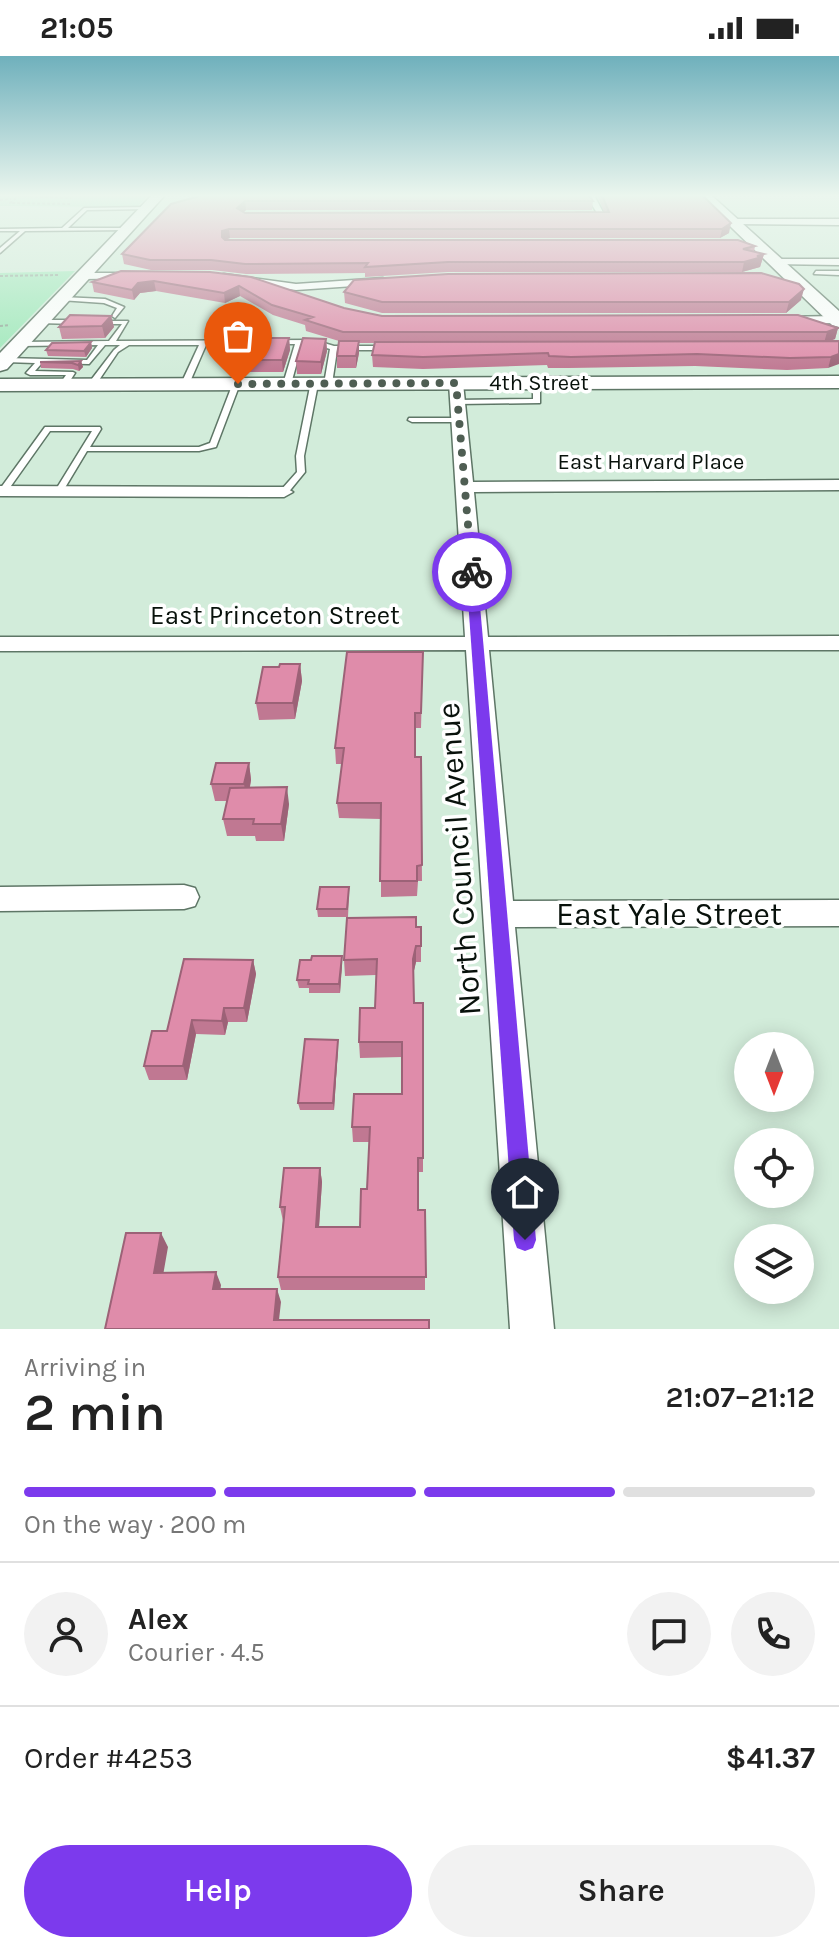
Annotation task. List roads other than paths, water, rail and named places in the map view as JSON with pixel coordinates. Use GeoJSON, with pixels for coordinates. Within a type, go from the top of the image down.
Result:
{"type":"FeatureCollection","features":[{"type":"Feature","properties":{"kind":"street"},"geometry":{"type":"LineString","coordinates":[[3,360],[103,254]]}},
{"type":"Feature","properties":{"kind":"street"},"geometry":{"type":"LineString","coordinates":[[761,254],[837,317]]}},
{"type":"Feature","properties":{"kind":"street"},"geometry":{"type":"LineString","coordinates":[[782,272],[837,266]]}},
{"type":"Feature","properties":{"kind":"street"},"geometry":{"type":"LineString","coordinates":[[215,271],[296,287],[323,300]]}},
{"type":"Feature","properties":{"kind":"street"},"geometry":{"type":"LineString","coordinates":[[83,276],[155,276]]}},
{"type":"Feature","properties":{"kind":"street"},"geometry":{"type":"LineString","coordinates":[[296,287],[394,280]]}},
{"type":"Feature","properties":{"kind":"street"},"geometry":{"type":"LineString","coordinates":[[760,320],[837,317]]}},
{"type":"Feature","properties":{"kind":"street","name":"4th Street"},"geometry":{"type":"LineString","coordinates":[[0,385],[38,379],[63,385],[321,384],[457,402],[536,383],[839,382]]}},
{"type":"Feature","properties":{"kind":"street","name":"North Council Avenue"},"geometry":{"type":"LineString","coordinates":[[457,402],[532,1329]]}},
{"type":"Feature","properties":{"kind":"street","name":"East Harvard Place"},"geometry":{"type":"LineString","coordinates":[[464,487],[839,485]]}},
{"type":"Feature","properties":{"kind":"street"},"geometry":{"type":"LineString","coordinates":[[1,491],[284,492]]}},
{"type":"Feature","properties":{"kind":"street","name":"East Princeton Street"},"geometry":{"type":"LineString","coordinates":[[0,644],[839,643]]}},
{"type":"Feature","properties":{"kind":"street"},"geometry":{"type":"LineString","coordinates":[[0,899],[184,897]]}},
{"type":"Feature","properties":{"kind":"street","name":"East Yale Street"},"geometry":{"type":"LineString","coordinates":[[500,914],[839,913]]}},
{"type":"Feature","properties":{"kind":"lane"},"geometry":{"type":"LineString","coordinates":[[816,273],[837,266]]}},
{"type":"Feature","properties":{"kind":"lane"},"geometry":{"type":"LineString","coordinates":[[62,299],[113,302],[121,307],[115,316]]}},
{"type":"Feature","properties":{"kind":"lane"},"geometry":{"type":"LineString","coordinates":[[3,360],[89,362],[126,322],[40,322]]}},
{"type":"Feature","properties":{"kind":"lane"},"geometry":{"type":"LineString","coordinates":[[20,344],[314,342],[334,348],[397,348]]}},
{"type":"Feature","properties":{"kind":"lane"},"geometry":{"type":"LineString","coordinates":[[92,384],[116,351],[128,343]]}},
{"type":"Feature","properties":{"kind":"lane"},"geometry":{"type":"LineString","coordinates":[[185,384],[203,343]]}},
{"type":"Feature","properties":{"kind":"lane"},"geometry":{"type":"LineString","coordinates":[[85,449],[199,449],[213,445],[252,343]]}},
{"type":"Feature","properties":{"kind":"lane"},"geometry":{"type":"LineString","coordinates":[[287,384],[299,343]]}},
{"type":"Feature","properties":{"kind":"lane"},"geometry":{"type":"LineString","coordinates":[[284,492],[301,472],[300,456],[334,348]]}},
{"type":"Feature","properties":{"kind":"lane"},"geometry":{"type":"LineString","coordinates":[[38,379],[30,373],[39,362]]}},
{"type":"Feature","properties":{"kind":"lane"},"geometry":{"type":"LineString","coordinates":[[412,420],[457,402]]}},
{"type":"Feature","properties":{"kind":"lane"},"geometry":{"type":"LineString","coordinates":[[1,491],[48,429],[97,429],[59,491]]}}]}
